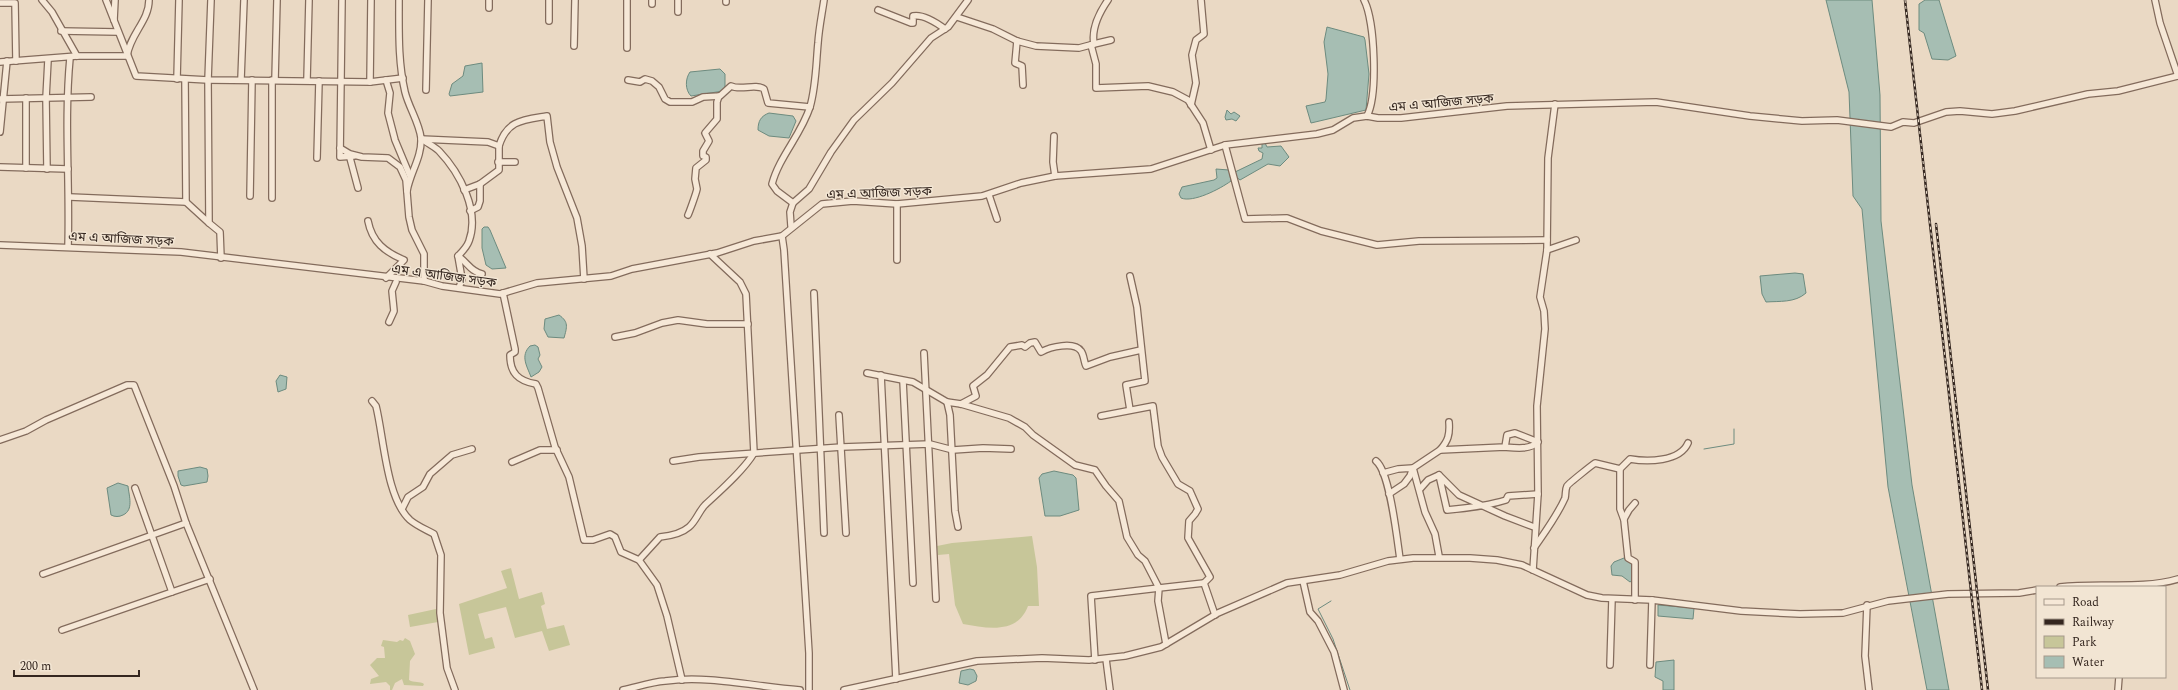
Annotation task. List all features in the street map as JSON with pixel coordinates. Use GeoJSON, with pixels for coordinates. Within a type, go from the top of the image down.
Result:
{"type":"FeatureCollection","features":[{"type":"Feature","properties":{"kind":"street"},"geometry":{"type":"LineString","coordinates":[[42,0],[52,12],[61,31],[77,56]]}},
{"type":"Feature","properties":{"kind":"street"},"geometry":{"type":"LineString","coordinates":[[106,0],[136,76],[208,80],[308,80],[340,82],[370,82],[403,78]]}},
{"type":"Feature","properties":{"kind":"street"},"geometry":{"type":"LineString","coordinates":[[114,22],[115,0]]}},
{"type":"Feature","properties":{"kind":"street"},"geometry":{"type":"LineString","coordinates":[[127,56],[128,44],[146,15],[149,0]]}},
{"type":"Feature","properties":{"kind":"street"},"geometry":{"type":"LineString","coordinates":[[177,79],[179,0]]}},
{"type":"Feature","properties":{"kind":"street"},"geometry":{"type":"LineString","coordinates":[[209,223],[208,80],[211,0]]}},
{"type":"Feature","properties":{"kind":"street"},"geometry":{"type":"LineString","coordinates":[[240,80],[244,0]]}},
{"type":"Feature","properties":{"kind":"street"},"geometry":{"type":"LineString","coordinates":[[272,198],[277,0]]}},
{"type":"Feature","properties":{"kind":"street"},"geometry":{"type":"LineString","coordinates":[[308,80],[309,0]]}},
{"type":"Feature","properties":{"kind":"street"},"geometry":{"type":"LineString","coordinates":[[342,0],[340,157],[352,156],[388,158],[400,167],[406,180],[409,217],[412,230],[424,254],[424,281]]}},
{"type":"Feature","properties":{"kind":"street"},"geometry":{"type":"LineString","coordinates":[[370,82],[371,0]]}},
{"type":"Feature","properties":{"kind":"street"},"geometry":{"type":"LineString","coordinates":[[399,0],[399,40],[403,78],[410,110],[418,127],[421,139],[419,157],[410,176],[407,191]]}},
{"type":"Feature","properties":{"kind":"street"},"geometry":{"type":"LineString","coordinates":[[426,90],[428,0]]}},
{"type":"Feature","properties":{"kind":"street"},"geometry":{"type":"LineString","coordinates":[[489,0],[489,8]]}},
{"type":"Feature","properties":{"kind":"street"},"geometry":{"type":"LineString","coordinates":[[549,0],[549,21]]}},
{"type":"Feature","properties":{"kind":"street"},"geometry":{"type":"LineString","coordinates":[[574,46],[575,0]]}},
{"type":"Feature","properties":{"kind":"street"},"geometry":{"type":"LineString","coordinates":[[626,0],[627,48]]}},
{"type":"Feature","properties":{"kind":"street"},"geometry":{"type":"LineString","coordinates":[[678,0],[678,12]]}},
{"type":"Feature","properties":{"kind":"street"},"geometry":{"type":"LineString","coordinates":[[793,203],[777,191],[772,184],[775,175],[802,127],[810,107],[815,86],[818,41],[824,0]]}},
{"type":"Feature","properties":{"kind":"street"},"geometry":{"type":"LineString","coordinates":[[791,226],[790,212],[793,203],[809,189],[831,152],[854,120],[892,83],[931,38],[945,29],[957,17],[968,0]]}},
{"type":"Feature","properties":{"kind":"street"},"geometry":{"type":"LineString","coordinates":[[1108,0],[1100,11],[1093,35],[1092,45],[1096,64],[1096,88],[1148,86],[1173,92],[1188,100],[1203,123],[1211,150]]}},
{"type":"Feature","properties":{"kind":"street"},"geometry":{"type":"LineString","coordinates":[[1191,105],[1196,82],[1192,55],[1196,40],[1204,34],[1200,0]]}},
{"type":"Feature","properties":{"kind":"street"},"geometry":{"type":"LineString","coordinates":[[1364,0],[1370,21],[1374,57],[1371,107],[1366,116]]}},
{"type":"Feature","properties":{"kind":"street"},"geometry":{"type":"LineString","coordinates":[[2155,0],[2160,24],[2178,76]]}},
{"type":"Feature","properties":{"kind":"street"},"geometry":{"type":"LineString","coordinates":[[0,3],[15,3],[16,61]]}},
{"type":"Feature","properties":{"kind":"street"},"geometry":{"type":"LineString","coordinates":[[878,10],[910,23],[913,23],[913,16],[919,16],[938,24],[945,29]]}},
{"type":"Feature","properties":{"kind":"street"},"geometry":{"type":"LineString","coordinates":[[957,17],[993,29],[1017,41],[1036,46],[1079,48],[1112,40]]}},
{"type":"Feature","properties":{"kind":"street"},"geometry":{"type":"LineString","coordinates":[[61,31],[118,32]]}},
{"type":"Feature","properties":{"kind":"street"},"geometry":{"type":"LineString","coordinates":[[1017,41],[1015,63],[1022,66],[1023,85]]}},
{"type":"Feature","properties":{"kind":"street"},"geometry":{"type":"LineString","coordinates":[[0,62],[48,60],[77,56],[127,56]]}},
{"type":"Feature","properties":{"kind":"street"},"geometry":{"type":"LineString","coordinates":[[68,247],[70,197],[66,98],[70,58]]}},
{"type":"Feature","properties":{"kind":"street"},"geometry":{"type":"LineString","coordinates":[[47,169],[46,98],[48,60]]}},
{"type":"Feature","properties":{"kind":"street"},"geometry":{"type":"LineString","coordinates":[[0,132],[6,61]]}},
{"type":"Feature","properties":{"kind":"street","name":"এম এ আজিজ সড়ক"},"geometry":{"type":"LineString","coordinates":[[0,245],[182,252],[386,278],[424,281],[459,288],[503,293],[537,283],[611,276],[632,269],[710,254],[754,241],[782,236],[791,226],[822,204],[853,201],[897,204],[990,194],[1021,183],[1055,176],[1151,169],[1225,145],[1317,134],[1333,130],[1352,118],[1366,116],[1378,118],[1401,118],[1507,106],[1656,102],[1750,116],[1802,121],[1837,120],[1891,127],[1903,122],[1914,123],[1946,112],[1960,111],[1992,114],[2015,111],[2088,94],[2118,91],[2178,76]]}},
{"type":"Feature","properties":{"kind":"street"},"geometry":{"type":"LineString","coordinates":[[185,79],[186,202]]}},
{"type":"Feature","properties":{"kind":"street"},"geometry":{"type":"LineString","coordinates":[[628,80],[640,82],[645,79],[652,81],[659,87],[665,99],[670,102],[692,102],[703,97],[719,96]]}},
{"type":"Feature","properties":{"kind":"street"},"geometry":{"type":"LineString","coordinates":[[250,196],[252,80]]}},
{"type":"Feature","properties":{"kind":"street"},"geometry":{"type":"LineString","coordinates":[[386,80],[390,93],[388,113],[395,140],[410,176]]}},
{"type":"Feature","properties":{"kind":"street"},"geometry":{"type":"LineString","coordinates":[[317,158],[319,81]]}},
{"type":"Feature","properties":{"kind":"street"},"geometry":{"type":"LineString","coordinates":[[688,215],[690,212],[692,199],[697,189],[695,179],[696,168],[706,160],[706,157],[703,156],[703,151],[709,140],[705,133],[717,118],[716,102],[719,96],[731,86],[739,89],[761,87],[764,89],[768,103],[810,107]]}},
{"type":"Feature","properties":{"kind":"street"},"geometry":{"type":"LineString","coordinates":[[2,99],[91,97]]}},
{"type":"Feature","properties":{"kind":"street"},"geometry":{"type":"LineString","coordinates":[[26,98],[26,168]]}},
{"type":"Feature","properties":{"kind":"street"},"geometry":{"type":"LineString","coordinates":[[1533,570],[1534,526],[1538,494],[1537,406],[1545,329],[1544,311],[1540,297],[1547,250],[1548,158],[1555,104]]}},
{"type":"Feature","properties":{"kind":"street"},"geometry":{"type":"LineString","coordinates":[[464,190],[480,184],[499,170],[499,146],[503,134],[513,123],[547,116],[550,142],[557,167],[578,218],[582,246],[584,279]]}},
{"type":"Feature","properties":{"kind":"street"},"geometry":{"type":"LineString","coordinates":[[1054,136],[1053,162],[1055,176]]}},
{"type":"Feature","properties":{"kind":"street"},"geometry":{"type":"LineString","coordinates":[[421,139],[488,142],[499,146]]}},
{"type":"Feature","properties":{"kind":"street"},"geometry":{"type":"LineString","coordinates":[[421,139],[439,151],[462,182],[470,211],[472,222],[469,242],[458,256],[462,279],[459,288]]}},
{"type":"Feature","properties":{"kind":"street"},"geometry":{"type":"LineString","coordinates":[[1225,145],[1244,219],[1286,218],[1320,231],[1377,245],[1419,241],[1547,240]]}},
{"type":"Feature","properties":{"kind":"street"},"geometry":{"type":"LineString","coordinates":[[352,156],[358,188]]}},
{"type":"Feature","properties":{"kind":"street"},"geometry":{"type":"LineString","coordinates":[[498,162],[515,162]]}},
{"type":"Feature","properties":{"kind":"street"},"geometry":{"type":"LineString","coordinates":[[0,167],[68,169]]}},
{"type":"Feature","properties":{"kind":"street"},"geometry":{"type":"LineString","coordinates":[[470,211],[478,207],[480,201],[480,184]]}},
{"type":"Feature","properties":{"kind":"street"},"geometry":{"type":"LineString","coordinates":[[990,194],[996,219]]}},
{"type":"Feature","properties":{"kind":"street"},"geometry":{"type":"LineString","coordinates":[[70,197],[186,202],[220,232],[221,258]]}},
{"type":"Feature","properties":{"kind":"street"},"geometry":{"type":"LineString","coordinates":[[897,204],[897,260]]}},
{"type":"Feature","properties":{"kind":"street"},"geometry":{"type":"LineString","coordinates":[[368,221],[369,230],[376,242],[383,249],[404,260],[386,278]]}},
{"type":"Feature","properties":{"kind":"street"},"geometry":{"type":"LineString","coordinates":[[782,236],[798,451],[809,653],[809,690]]}},
{"type":"Feature","properties":{"kind":"street"},"geometry":{"type":"LineString","coordinates":[[1547,250],[1576,240]]}},
{"type":"Feature","properties":{"kind":"street"},"geometry":{"type":"LineString","coordinates":[[639,560],[660,537],[672,536],[688,528],[699,516],[704,506],[720,493],[754,452],[746,294],[740,282],[710,254]]}},
{"type":"Feature","properties":{"kind":"street"},"geometry":{"type":"LineString","coordinates":[[458,256],[464,260],[468,267],[482,274]]}},
{"type":"Feature","properties":{"kind":"street"},"geometry":{"type":"LineString","coordinates":[[1130,276],[1137,307],[1145,381],[1126,385],[1130,410]]}},
{"type":"Feature","properties":{"kind":"street"},"geometry":{"type":"LineString","coordinates":[[389,322],[394,310],[392,291],[396,282]]}},
{"type":"Feature","properties":{"kind":"street"},"geometry":{"type":"LineString","coordinates":[[503,293],[515,349],[515,352],[510,355],[510,364],[514,375],[526,382],[536,384],[557,450],[569,477],[584,540],[593,540],[610,534],[615,537],[621,552],[639,560],[656,585],[667,616],[682,680]]}},
{"type":"Feature","properties":{"kind":"street"},"geometry":{"type":"LineString","coordinates":[[814,293],[824,533]]}},
{"type":"Feature","properties":{"kind":"street"},"geometry":{"type":"LineString","coordinates":[[615,337],[678,320],[707,324],[748,324]]}},
{"type":"Feature","properties":{"kind":"street"},"geometry":{"type":"LineString","coordinates":[[961,404],[976,396],[973,386],[975,383],[987,375],[1010,347],[1022,345],[1025,347],[1035,342],[1041,352],[1054,346],[1077,348],[1081,350],[1086,366],[1110,357],[1141,350]]}},
{"type":"Feature","properties":{"kind":"street"},"geometry":{"type":"LineString","coordinates":[[924,353],[930,444],[936,600]]}},
{"type":"Feature","properties":{"kind":"street"},"geometry":{"type":"LineString","coordinates":[[867,373],[913,382],[947,402],[961,404],[1019,423],[1075,465],[1095,470],[1119,501],[1126,537],[1138,555],[1145,561],[1159,588],[1158,601],[1166,644]]}},
{"type":"Feature","properties":{"kind":"street"},"geometry":{"type":"LineString","coordinates":[[881,375],[896,679]]}},
{"type":"Feature","properties":{"kind":"street"},"geometry":{"type":"LineString","coordinates":[[903,381],[913,583]]}},
{"type":"Feature","properties":{"kind":"street"},"geometry":{"type":"LineString","coordinates":[[0,440],[26,431],[46,420],[127,385],[134,385],[174,486],[186,523],[254,690]]}},
{"type":"Feature","properties":{"kind":"street"},"geometry":{"type":"LineString","coordinates":[[372,401],[376,406],[390,479],[402,509],[411,520],[434,534],[441,555],[440,613],[447,668],[455,690]]}},
{"type":"Feature","properties":{"kind":"street"},"geometry":{"type":"LineString","coordinates":[[947,402],[950,415],[955,511],[958,527]]}},
{"type":"Feature","properties":{"kind":"street"},"geometry":{"type":"LineString","coordinates":[[1095,660],[1091,596],[1204,583],[1210,577],[1188,538],[1189,521],[1196,514],[1198,509],[1190,492],[1178,484],[1162,457],[1158,446],[1153,406],[1101,416]]}},
{"type":"Feature","properties":{"kind":"street"},"geometry":{"type":"LineString","coordinates":[[839,415],[846,532]]}},
{"type":"Feature","properties":{"kind":"street"},"geometry":{"type":"LineString","coordinates":[[1383,473],[1398,469],[1413,468],[1440,450],[1447,442],[1450,432],[1449,422]]}},
{"type":"Feature","properties":{"kind":"street"},"geometry":{"type":"LineString","coordinates":[[1505,447],[1506,435],[1515,434],[1538,442]]}},
{"type":"Feature","properties":{"kind":"street"},"geometry":{"type":"LineString","coordinates":[[1440,450],[1505,447],[1516,448],[1534,446],[1538,442]]}},
{"type":"Feature","properties":{"kind":"street"},"geometry":{"type":"LineString","coordinates":[[1635,600],[1635,562],[1628,558],[1624,520],[1620,509],[1620,469],[1630,459],[1648,463],[1679,453],[1688,443]]}},
{"type":"Feature","properties":{"kind":"street"},"geometry":{"type":"LineString","coordinates":[[672,461],[699,456],[754,452],[798,451],[842,447],[885,447],[930,444],[953,450],[983,448],[1011,449]]}},
{"type":"Feature","properties":{"kind":"street"},"geometry":{"type":"LineString","coordinates":[[402,509],[408,497],[423,487],[430,474],[452,455],[472,449]]}},
{"type":"Feature","properties":{"kind":"street"},"geometry":{"type":"LineString","coordinates":[[512,462],[540,450],[557,450]]}},
{"type":"Feature","properties":{"kind":"street"},"geometry":{"type":"LineString","coordinates":[[1376,461],[1381,464],[1389,494],[1400,559]]}},
{"type":"Feature","properties":{"kind":"street"},"geometry":{"type":"LineString","coordinates":[[1534,549],[1566,496],[1567,486],[1571,480],[1582,475],[1595,463],[1620,469]]}},
{"type":"Feature","properties":{"kind":"street"},"geometry":{"type":"LineString","coordinates":[[1413,468],[1420,489],[1425,512],[1435,534],[1439,556]]}},
{"type":"Feature","properties":{"kind":"street"},"geometry":{"type":"LineString","coordinates":[[1389,494],[1404,484],[1410,476],[1413,468]]}},
{"type":"Feature","properties":{"kind":"street"},"geometry":{"type":"LineString","coordinates":[[1439,475],[1447,510],[1474,508],[1481,504],[1506,500],[1508,496],[1538,494]]}},
{"type":"Feature","properties":{"kind":"street"},"geometry":{"type":"LineString","coordinates":[[1439,475],[1459,495],[1505,516],[1534,526]]}},
{"type":"Feature","properties":{"kind":"street"},"geometry":{"type":"LineString","coordinates":[[1420,489],[1428,480],[1439,475]]}},
{"type":"Feature","properties":{"kind":"street"},"geometry":{"type":"LineString","coordinates":[[135,488],[150,535],[172,592]]}},
{"type":"Feature","properties":{"kind":"street"},"geometry":{"type":"LineString","coordinates":[[1624,520],[1629,510],[1635,503]]}},
{"type":"Feature","properties":{"kind":"street"},"geometry":{"type":"LineString","coordinates":[[43,574],[186,523]]}},
{"type":"Feature","properties":{"kind":"street"},"geometry":{"type":"LineString","coordinates":[[844,690],[977,661],[1034,658],[1095,660],[1125,656],[1166,644],[1214,615],[1270,589],[1287,583],[1340,575],[1400,559],[1439,556],[1497,560],[1522,565],[1587,595],[1612,599],[1652,600],[1741,611],[1800,614],[1843,613],[1867,605],[1888,601],[1948,594],[2036,590]]}},
{"type":"Feature","properties":{"kind":"street"},"geometry":{"type":"LineString","coordinates":[[62,630],[210,579]]}},
{"type":"Feature","properties":{"kind":"street"},"geometry":{"type":"LineString","coordinates":[[2068,586],[2085,584],[2129,586],[2166,583],[2178,579]]}},
{"type":"Feature","properties":{"kind":"street"},"geometry":{"type":"LineString","coordinates":[[1303,581],[1310,612],[1318,621],[1334,652],[1344,690]]}},
{"type":"Feature","properties":{"kind":"street"},"geometry":{"type":"LineString","coordinates":[[1204,583],[1214,615]]}},
{"type":"Feature","properties":{"kind":"street"},"geometry":{"type":"LineString","coordinates":[[1610,665],[1612,599]]}},
{"type":"Feature","properties":{"kind":"street"},"geometry":{"type":"LineString","coordinates":[[1650,665],[1652,600]]}},
{"type":"Feature","properties":{"kind":"street"},"geometry":{"type":"LineString","coordinates":[[1867,605],[1865,656],[1869,690]]}},
{"type":"Feature","properties":{"kind":"street"},"geometry":{"type":"LineString","coordinates":[[1106,659],[1110,690]]}},
{"type":"Feature","properties":{"kind":"street"},"geometry":{"type":"LineString","coordinates":[[2118,690],[2119,678]]}},
{"type":"Feature","properties":{"kind":"street"},"geometry":{"type":"LineString","coordinates":[[623,690],[666,681],[682,680],[705,680],[762,688],[800,690]]}},
{"type":"Feature","properties":{"kind":"green space"},"geometry":{"type":"Polygon","coordinates":[[[1032,536],[1037,567],[1039,606],[1028,606],[1017,622],[1009,625],[991,628],[963,624],[955,605],[949,554],[938,555],[937,546],[952,543],[1032,536]]]}},
{"type":"Feature","properties":{"kind":"green space"},"geometry":{"type":"Polygon","coordinates":[[[511,568],[519,599],[542,592],[545,604],[541,606],[547,629],[564,625],[570,645],[549,651],[542,631],[515,638],[506,607],[478,614],[485,639],[492,637],[495,648],[469,655],[459,604],[507,588],[501,571],[511,568]]]}},
{"type":"Feature","properties":{"kind":"green space"},"geometry":{"type":"Polygon","coordinates":[[[436,609],[438,622],[410,627],[408,615],[436,609]]]}},
{"type":"Feature","properties":{"kind":"green space"},"geometry":{"type":"Polygon","coordinates":[[[405,638],[410,641],[415,654],[410,661],[409,680],[422,683],[424,684],[423,686],[404,685],[402,679],[395,683],[392,690],[390,690],[390,686],[386,682],[370,684],[371,679],[379,676],[370,665],[377,658],[385,658],[384,647],[381,646],[383,640],[397,642],[400,640],[403,641],[405,638]]]}},
{"type":"Feature","properties":{"kind":"water"},"geometry":{"type":"Polygon","coordinates":[[[1826,0],[1872,0],[1880,95],[1881,221],[1912,485],[1949,690],[1927,690],[1888,487],[1862,209],[1853,196],[1849,92],[1826,0]]]}},
{"type":"Feature","properties":{"kind":"water"},"geometry":{"type":"Polygon","coordinates":[[[1925,0],[1939,0],[1956,56],[1948,60],[1932,59],[1924,33],[1919,30],[1919,4],[1925,0]]]}},
{"type":"Feature","properties":{"kind":"water"},"geometry":{"type":"Polygon","coordinates":[[[1327,27],[1364,37],[1369,74],[1366,110],[1311,123],[1306,106],[1325,102],[1326,99],[1328,74],[1324,42],[1327,27]]]}},
{"type":"Feature","properties":{"kind":"water"},"geometry":{"type":"Polygon","coordinates":[[[482,63],[483,92],[450,96],[449,94],[452,84],[463,76],[465,66],[482,63]]]}},
{"type":"Feature","properties":{"kind":"water"},"geometry":{"type":"Polygon","coordinates":[[[720,69],[725,74],[725,87],[723,91],[691,96],[689,94],[686,84],[690,72],[720,69]]]}},
{"type":"Feature","properties":{"kind":"water"},"geometry":{"type":"Polygon","coordinates":[[[1227,110],[1231,114],[1234,112],[1240,116],[1236,121],[1232,119],[1226,120],[1225,117],[1227,110]]]}},
{"type":"Feature","properties":{"kind":"water"},"geometry":{"type":"Polygon","coordinates":[[[769,113],[793,116],[796,121],[789,138],[769,136],[758,130],[760,119],[769,113]]]}},
{"type":"Feature","properties":{"kind":"water"},"geometry":{"type":"Polygon","coordinates":[[[1262,143],[1265,143],[1267,147],[1281,146],[1289,157],[1280,166],[1268,164],[1240,180],[1235,176],[1235,172],[1262,159],[1263,153],[1259,151],[1258,148],[1262,148],[1262,143]]]}},
{"type":"Feature","properties":{"kind":"water"},"geometry":{"type":"Polygon","coordinates":[[[1216,169],[1229,170],[1231,181],[1214,191],[1199,197],[1192,199],[1181,198],[1179,194],[1182,187],[1214,180],[1217,178],[1216,169]]]}},
{"type":"Feature","properties":{"kind":"water"},"geometry":{"type":"Polygon","coordinates":[[[484,227],[488,227],[490,230],[506,268],[492,269],[486,265],[482,248],[482,229],[484,227]]]}},
{"type":"Feature","properties":{"kind":"water"},"geometry":{"type":"Polygon","coordinates":[[[1795,273],[1803,274],[1806,293],[1792,300],[1766,302],[1762,294],[1760,276],[1795,273]]]}},
{"type":"Feature","properties":{"kind":"water"},"geometry":{"type":"Polygon","coordinates":[[[559,315],[566,322],[564,338],[548,337],[544,329],[545,319],[559,315]]]}},
{"type":"Feature","properties":{"kind":"water"},"geometry":{"type":"Polygon","coordinates":[[[535,345],[538,347],[540,355],[538,359],[542,367],[539,372],[531,377],[526,365],[525,354],[530,346],[535,345]]]}},
{"type":"Feature","properties":{"kind":"water"},"geometry":{"type":"Polygon","coordinates":[[[280,375],[287,377],[286,389],[278,392],[276,381],[280,375]]]}},
{"type":"Feature","properties":{"kind":"water"},"geometry":{"type":"Polygon","coordinates":[[[200,467],[207,469],[207,482],[184,486],[181,485],[178,471],[200,467]]]}},
{"type":"Feature","properties":{"kind":"water"},"geometry":{"type":"Polygon","coordinates":[[[1054,471],[1073,475],[1076,478],[1079,510],[1060,516],[1045,516],[1039,478],[1042,474],[1054,471]]]}},
{"type":"Feature","properties":{"kind":"water"},"geometry":{"type":"Polygon","coordinates":[[[118,483],[128,486],[130,506],[129,510],[122,516],[114,516],[111,515],[107,488],[118,483]]]}},
{"type":"Feature","properties":{"kind":"water"},"geometry":{"type":"Polygon","coordinates":[[[1624,558],[1633,562],[1633,580],[1630,582],[1622,576],[1612,575],[1611,566],[1614,562],[1624,558]]]}},
{"type":"Feature","properties":{"kind":"water"},"geometry":{"type":"Polygon","coordinates":[[[1658,605],[1694,608],[1693,619],[1658,616],[1658,605]]]}},
{"type":"Feature","properties":{"kind":"water"},"geometry":{"type":"Polygon","coordinates":[[[1674,660],[1674,690],[1663,690],[1663,681],[1655,677],[1656,662],[1674,660]]]}},
{"type":"Feature","properties":{"kind":"water"},"geometry":{"type":"Polygon","coordinates":[[[970,669],[974,670],[977,676],[976,681],[968,685],[959,683],[961,671],[970,669]]]}},
{"type":"Feature","properties":{"kind":"waterway"},"geometry":{"type":"LineString","coordinates":[[1704,449],[1734,444],[1734,429]]}},
{"type":"Feature","properties":{"kind":"waterway"},"geometry":{"type":"LineString","coordinates":[[1331,601],[1318,609],[1333,639],[1350,690]]}},
{"type":"Feature","properties":{"kind":"railway"},"geometry":{"type":"LineString","coordinates":[[1905,0],[1982,690]]}},
{"type":"Feature","properties":{"kind":"railway"},"geometry":{"type":"LineString","coordinates":[[1936,224],[1988,690]]}}]}
